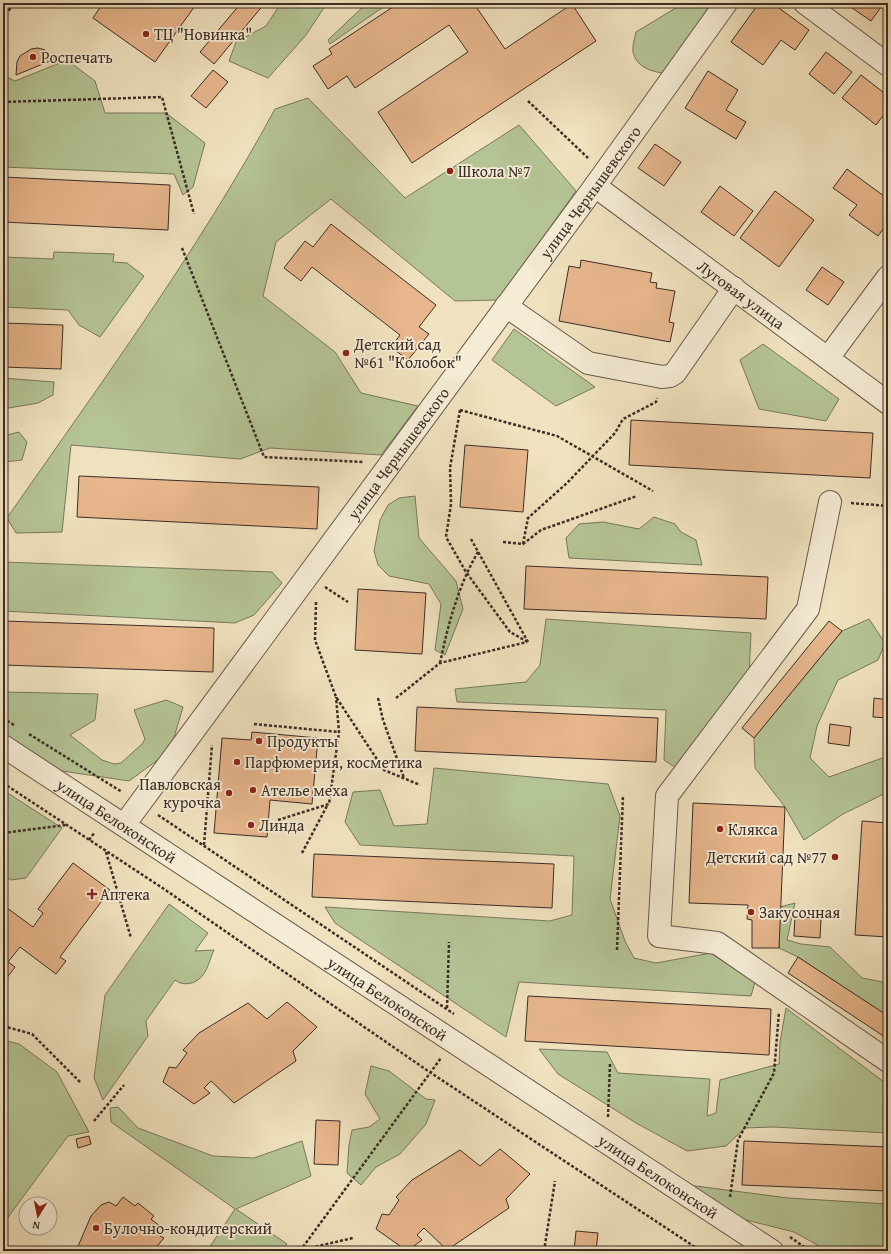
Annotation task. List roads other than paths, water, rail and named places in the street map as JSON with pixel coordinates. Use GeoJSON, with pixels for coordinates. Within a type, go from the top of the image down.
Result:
{"type":"FeatureCollection","features":[{"type":"Feature","properties":{"kind":"street","name":"улица Чернышевского"},"geometry":{"type":"LineString","coordinates":[[124,825],[594,186],[726,3]]}},
{"type":"Feature","properties":{"kind":"street"},"geometry":{"type":"LineString","coordinates":[[805,3],[888,64]]}},
{"type":"Feature","properties":{"kind":"street","name":"Луговая улица"},"geometry":{"type":"LineString","coordinates":[[594,186],[888,403]]}},
{"type":"Feature","properties":{"kind":"street"},"geometry":{"type":"LineString","coordinates":[[828,358],[888,276]]}},
{"type":"Feature","properties":{"kind":"street"},"geometry":{"type":"LineString","coordinates":[[506,306],[588,363],[662,377],[670,376],[675,373],[734,288]]}},
{"type":"Feature","properties":{"kind":"street"},"geometry":{"type":"LineString","coordinates":[[830,502],[808,609],[667,796],[659,936],[717,943],[888,1061]]}},
{"type":"Feature","properties":{"kind":"street","name":"улица Белоконской"},"geometry":{"type":"LineString","coordinates":[[3,746],[453,1040],[772,1251]]}},
{"type":"Feature","properties":{"kind":"place","name":"ТЦ \"Новинка\""},"geometry":{"type":"Point","coordinates":[146,34]}},
{"type":"Feature","properties":{"kind":"place","name":"Роспечать"},"geometry":{"type":"Point","coordinates":[33,57]}},
{"type":"Feature","properties":{"kind":"place","name":"Школа №7"},"geometry":{"type":"Point","coordinates":[450,171]}},
{"type":"Feature","properties":{"kind":"place","name":"Детский сад №61 \"Колобок\""},"geometry":{"type":"Point","coordinates":[346,353]}},
{"type":"Feature","properties":{"kind":"place","name":"Продукты"},"geometry":{"type":"Point","coordinates":[259,741]}},
{"type":"Feature","properties":{"kind":"place","name":"Парфюмерия, косметика"},"geometry":{"type":"Point","coordinates":[237,762]}},
{"type":"Feature","properties":{"kind":"place","name":"Ателье меха"},"geometry":{"type":"Point","coordinates":[253,790]}},
{"type":"Feature","properties":{"kind":"place","name":"Павловская курочка"},"geometry":{"type":"Point","coordinates":[229,793]}},
{"type":"Feature","properties":{"kind":"place","name":"Линда"},"geometry":{"type":"Point","coordinates":[251,825]}},
{"type":"Feature","properties":{"kind":"place","name":"Клякса"},"geometry":{"type":"Point","coordinates":[720,829]}},
{"type":"Feature","properties":{"kind":"place","name":"Детский сад №77"},"geometry":{"type":"Point","coordinates":[835,857]}},
{"type":"Feature","properties":{"kind":"place","name":"Аптека"},"geometry":{"type":"Point","coordinates":[92,894]}},
{"type":"Feature","properties":{"kind":"place","name":"Закусочная"},"geometry":{"type":"Point","coordinates":[751,912]}},
{"type":"Feature","properties":{"kind":"place","name":"Булочно-кондитерский"},"geometry":{"type":"Point","coordinates":[96,1228]}}]}
